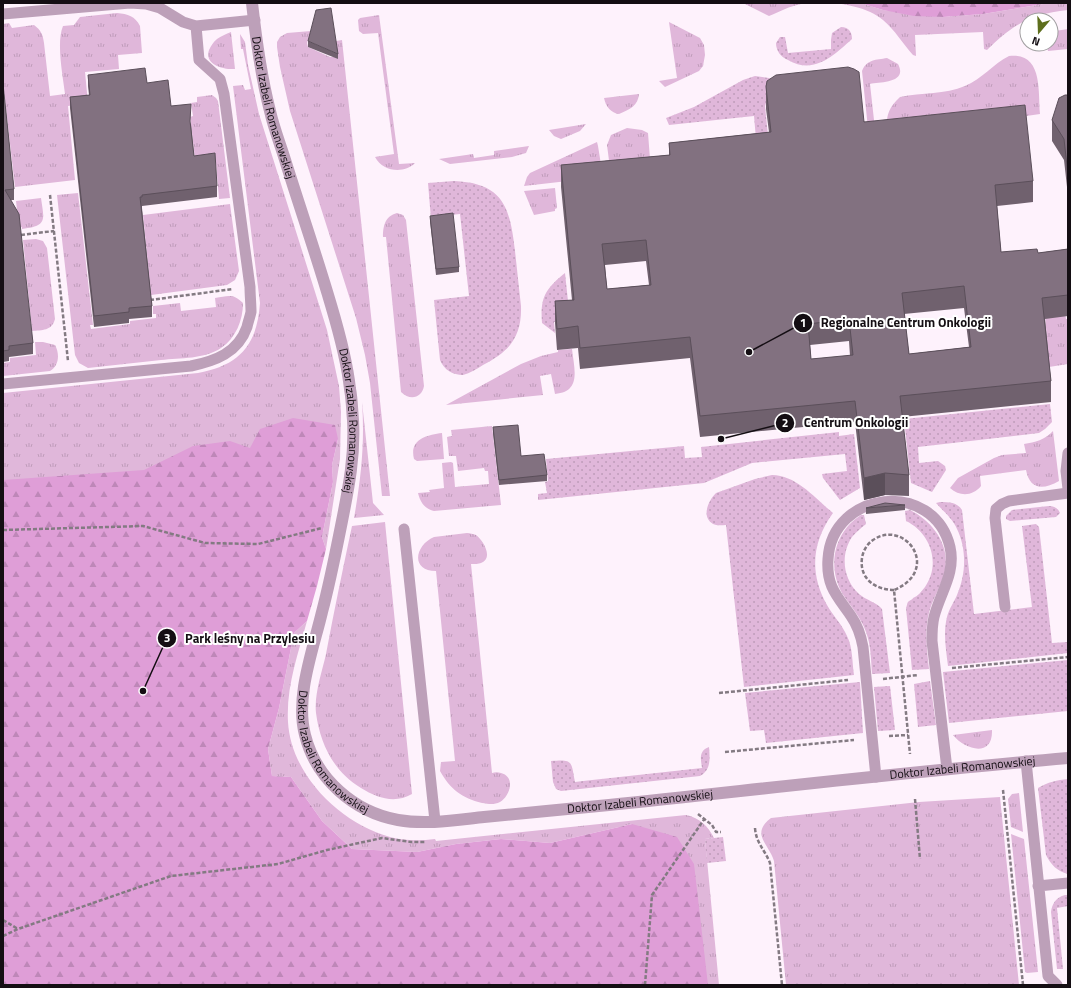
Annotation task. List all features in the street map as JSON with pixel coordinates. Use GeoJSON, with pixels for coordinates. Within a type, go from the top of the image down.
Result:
{"type":"FeatureCollection","features":[{"type":"Feature","properties":{"kind":"street","name":"Doktor Izabeli Romanowskiej"},"geometry":{"type":"LineString","coordinates":[[252,3],[270,113],[321,269],[337,324],[350,388],[354,436],[353,459],[326,596],[306,680],[303,702],[303,726],[305,736],[314,758],[326,778],[346,797],[379,815],[397,820],[435,821],[523,814],[947,769],[1068,758]]}},
{"type":"Feature","properties":{"kind":"lane"},"geometry":{"type":"LineString","coordinates":[[3,14],[130,3],[160,8],[183,22],[196,26],[255,20]]}},
{"type":"Feature","properties":{"kind":"lane"},"geometry":{"type":"LineString","coordinates":[[3,384],[191,366],[218,359],[235,348],[245,333],[251,314],[250,287],[224,94],[220,79],[199,60],[196,26]]}},
{"type":"Feature","properties":{"kind":"lane"},"geometry":{"type":"LineString","coordinates":[[1068,453],[1066,472],[1068,489]]}},
{"type":"Feature","properties":{"kind":"lane"},"geometry":{"type":"LineString","coordinates":[[1005,607],[996,509],[1009,501],[1068,494]]}},
{"type":"Feature","properties":{"kind":"lane"},"geometry":{"type":"LineString","coordinates":[[876,777],[861,636],[851,616],[838,600],[833,590],[828,570],[828,558],[832,540],[837,528],[857,510],[864,506],[882,502],[902,502],[925,510],[939,524],[948,541],[952,558],[949,578],[934,617],[932,628],[947,769]]}},
{"type":"Feature","properties":{"kind":"lane"},"geometry":{"type":"LineString","coordinates":[[404,529],[435,821]]}},
{"type":"Feature","properties":{"kind":"lane"},"geometry":{"type":"LineString","coordinates":[[1026,762],[1048,976],[1057,985]]}},
{"type":"Feature","properties":{"kind":"lane"},"geometry":{"type":"LineString","coordinates":[[1038,886],[1068,883]]}},
{"type":"Feature","properties":{"kind":"path"},"geometry":{"type":"LineString","coordinates":[[50,195],[70,377]]}},
{"type":"Feature","properties":{"kind":"path"},"geometry":{"type":"LineString","coordinates":[[20,235],[54,231]]}},
{"type":"Feature","properties":{"kind":"path"},"geometry":{"type":"LineString","coordinates":[[150,300],[250,287]]}},
{"type":"Feature","properties":{"kind":"path"},"geometry":{"type":"LineString","coordinates":[[3,530],[143,526],[205,543],[258,544],[341,523]]}},
{"type":"Feature","properties":{"kind":"path"},"geometry":{"type":"LineString","coordinates":[[884,535],[900,537],[906,541],[914,549],[917,560],[916,568],[910,581],[894,590],[885,590],[870,583],[864,575],[862,568],[862,558],[865,548],[877,537],[884,535]]}},
{"type":"Feature","properties":{"kind":"path"},"geometry":{"type":"LineString","coordinates":[[894,590],[910,754]]}},
{"type":"Feature","properties":{"kind":"path"},"geometry":{"type":"LineString","coordinates":[[719,693],[844,680],[902,677],[929,674],[942,669],[1068,657]]}},
{"type":"Feature","properties":{"kind":"path"},"geometry":{"type":"LineString","coordinates":[[726,752],[908,735]]}},
{"type":"Feature","properties":{"kind":"path"},"geometry":{"type":"LineString","coordinates":[[1003,790],[1023,985]]}},
{"type":"Feature","properties":{"kind":"path"},"geometry":{"type":"LineString","coordinates":[[915,799],[920,859]]}},
{"type":"Feature","properties":{"kind":"path"},"geometry":{"type":"LineString","coordinates":[[645,985],[652,895],[705,818]]}},
{"type":"Feature","properties":{"kind":"path"},"geometry":{"type":"LineString","coordinates":[[755,828],[756,838],[767,854],[770,863],[782,985]]}},
{"type":"Feature","properties":{"kind":"path"},"geometry":{"type":"LineString","coordinates":[[3,936],[18,929],[171,876],[278,864],[327,850],[382,838],[411,842],[428,841]]}},
{"type":"Feature","properties":{"kind":"path"},"geometry":{"type":"LineString","coordinates":[[3,920],[18,929]]}},
{"type":"Feature","properties":{"kind":"green space"},"geometry":{"type":"Polygon","coordinates":[[[743,3],[810,3],[793,6],[769,16],[743,3]]]}},
{"type":"Feature","properties":{"kind":"green space"},"geometry":{"type":"Polygon","coordinates":[[[831,3],[860,3],[883,10],[943,17],[983,14],[1049,3],[1068,3],[1068,10],[1055,12],[1019,12],[1019,24],[1005,33],[987,50],[984,49],[983,32],[915,35],[916,56],[913,55],[883,20],[866,10],[844,4],[831,3]]]}},
{"type":"Feature","properties":{"kind":"green space"},"geometry":{"type":"Polygon","coordinates":[[[860,3],[1049,3],[983,14],[943,17],[914,16],[883,10],[860,3]]]}},
{"type":"Feature","properties":{"kind":"green space"},"geometry":{"type":"Polygon","coordinates":[[[117,13],[131,16],[140,26],[142,53],[118,55],[119,69],[85,72],[88,103],[68,106],[75,180],[15,187],[3,83],[3,24],[9,23],[12,28],[34,25],[40,31],[44,40],[50,96],[65,94],[60,50],[63,26],[74,25],[80,17],[117,13]]]}},
{"type":"Feature","properties":{"kind":"green space"},"geometry":{"type":"Polygon","coordinates":[[[379,15],[399,164],[415,163],[410,167],[400,170],[394,170],[383,166],[375,157],[394,154],[378,33],[363,34],[359,31],[358,20],[360,18],[379,15]]]}},
{"type":"Feature","properties":{"kind":"green space"},"geometry":{"type":"Polygon","coordinates":[[[669,22],[700,38],[704,45],[705,55],[703,66],[699,71],[665,87],[659,81],[677,78],[669,22]]]}},
{"type":"Feature","properties":{"kind":"green space"},"geometry":{"type":"Polygon","coordinates":[[[841,27],[850,30],[852,39],[838,52],[823,62],[806,65],[797,64],[783,57],[777,49],[776,43],[780,37],[785,37],[788,53],[831,49],[832,33],[841,27]]]}},
{"type":"Feature","properties":{"kind":"green space"},"geometry":{"type":"Polygon","coordinates":[[[1068,29],[1068,49],[1059,50],[1059,30],[1068,29]]]}},
{"type":"Feature","properties":{"kind":"green space"},"geometry":{"type":"Polygon","coordinates":[[[311,31],[307,43],[308,47],[330,57],[333,57],[336,41],[342,40],[390,496],[382,496],[370,383],[356,318],[290,111],[280,67],[277,42],[280,37],[287,33],[311,31]]]}},
{"type":"Feature","properties":{"kind":"green space"},"geometry":{"type":"Polygon","coordinates":[[[231,32],[235,69],[226,69],[212,63],[208,55],[214,41],[231,32]]]}},
{"type":"Feature","properties":{"kind":"green space"},"geometry":{"type":"Polygon","coordinates":[[[240,34],[245,42],[248,65],[259,114],[327,330],[339,386],[341,412],[340,459],[326,549],[322,537],[333,482],[332,465],[338,439],[286,470],[3,484],[3,393],[198,373],[225,365],[244,351],[250,341],[255,331],[260,303],[233,86],[243,85],[245,90],[251,89],[243,49],[241,49],[240,34]]]}},
{"type":"Feature","properties":{"kind":"green space"},"geometry":{"type":"Polygon","coordinates":[[[1009,56],[1020,56],[1028,60],[1033,67],[1038,84],[1040,114],[887,137],[889,111],[900,97],[950,91],[965,86],[1009,56]]]}},
{"type":"Feature","properties":{"kind":"green space"},"geometry":{"type":"Polygon","coordinates":[[[887,58],[898,64],[900,70],[899,75],[896,78],[886,82],[870,84],[876,138],[869,138],[862,71],[869,62],[887,58]]]}},
{"type":"Feature","properties":{"kind":"green space"},"geometry":{"type":"Polygon","coordinates":[[[755,76],[781,82],[767,100],[765,106],[769,146],[756,139],[754,116],[669,125],[666,118],[694,107],[743,80],[755,76]]]}},
{"type":"Feature","properties":{"kind":"green space"},"geometry":{"type":"Polygon","coordinates":[[[639,94],[637,101],[630,109],[619,114],[609,109],[604,98],[639,94]]]}},
{"type":"Feature","properties":{"kind":"green space"},"geometry":{"type":"Polygon","coordinates":[[[212,95],[218,101],[230,198],[219,199],[216,163],[196,167],[190,117],[193,116],[191,103],[197,102],[197,97],[212,95]]]}},
{"type":"Feature","properties":{"kind":"green space"},"geometry":{"type":"Polygon","coordinates":[[[586,124],[580,131],[561,139],[554,136],[549,130],[586,124]]]}},
{"type":"Feature","properties":{"kind":"green space"},"geometry":{"type":"Polygon","coordinates":[[[627,128],[642,130],[648,133],[651,172],[611,176],[607,145],[611,135],[627,128]]]}},
{"type":"Feature","properties":{"kind":"green space"},"geometry":{"type":"Polygon","coordinates":[[[597,142],[603,177],[524,186],[530,173],[597,142]]]}},
{"type":"Feature","properties":{"kind":"green space"},"geometry":{"type":"Polygon","coordinates":[[[529,146],[526,153],[512,157],[450,164],[439,159],[473,154],[474,158],[494,155],[494,151],[529,146]]]}},
{"type":"Feature","properties":{"kind":"green space"},"geometry":{"type":"Polygon","coordinates":[[[454,181],[471,183],[484,187],[494,193],[507,210],[513,236],[521,306],[519,326],[516,335],[507,349],[492,360],[463,375],[449,371],[444,367],[440,360],[434,300],[469,296],[460,214],[440,216],[431,219],[428,183],[454,181]]]}},
{"type":"Feature","properties":{"kind":"green space"},"geometry":{"type":"Polygon","coordinates":[[[555,188],[557,208],[555,211],[534,215],[524,191],[555,188]]]}},
{"type":"Feature","properties":{"kind":"green space"},"geometry":{"type":"Polygon","coordinates":[[[78,193],[93,325],[90,325],[91,329],[130,324],[130,321],[156,318],[156,314],[153,314],[153,306],[180,303],[181,311],[216,307],[215,298],[233,296],[243,303],[243,309],[238,328],[231,339],[215,352],[200,356],[88,368],[79,363],[75,355],[57,195],[78,193]]]}},
{"type":"Feature","properties":{"kind":"green space"},"geometry":{"type":"Polygon","coordinates":[[[41,198],[43,217],[40,224],[30,228],[19,228],[16,201],[41,198]]]}},
{"type":"Feature","properties":{"kind":"green space"},"geometry":{"type":"Polygon","coordinates":[[[230,204],[239,271],[235,280],[227,285],[151,295],[143,215],[230,204]]]}},
{"type":"Feature","properties":{"kind":"green space"},"geometry":{"type":"Polygon","coordinates":[[[397,213],[403,215],[406,220],[424,386],[421,393],[415,397],[408,397],[401,392],[386,237],[383,237],[387,219],[393,214],[397,213]]]}},
{"type":"Feature","properties":{"kind":"green space"},"geometry":{"type":"Polygon","coordinates":[[[36,239],[43,241],[47,248],[55,319],[52,326],[49,328],[32,331],[23,240],[36,239]]]}},
{"type":"Feature","properties":{"kind":"green space"},"geometry":{"type":"Polygon","coordinates":[[[565,273],[570,320],[554,322],[555,333],[542,323],[543,300],[548,289],[565,273]]]}},
{"type":"Feature","properties":{"kind":"green space"},"geometry":{"type":"Polygon","coordinates":[[[1063,299],[1066,319],[1068,319],[1068,364],[1049,367],[1044,301],[1063,299]]]}},
{"type":"Feature","properties":{"kind":"green space"},"geometry":{"type":"Polygon","coordinates":[[[35,342],[55,345],[57,348],[58,360],[53,369],[50,371],[3,376],[3,363],[10,362],[10,358],[36,355],[35,342]]]}},
{"type":"Feature","properties":{"kind":"green space"},"geometry":{"type":"Polygon","coordinates":[[[572,349],[575,371],[573,384],[564,392],[555,394],[551,374],[540,376],[543,395],[446,405],[521,364],[541,356],[558,352],[558,350],[572,349]]]}},
{"type":"Feature","properties":{"kind":"green space"},"geometry":{"type":"Polygon","coordinates":[[[362,402],[373,503],[384,515],[354,518],[362,460],[362,402]]]}},
{"type":"Feature","properties":{"kind":"green space"},"geometry":{"type":"Polygon","coordinates":[[[1050,404],[1052,422],[1039,433],[918,447],[919,463],[938,461],[945,466],[946,470],[932,492],[911,483],[904,419],[1050,404]]]}},
{"type":"Feature","properties":{"kind":"green space"},"geometry":{"type":"Polygon","coordinates":[[[293,418],[335,425],[338,439],[332,465],[333,482],[322,537],[326,549],[307,621],[294,633],[279,708],[268,749],[272,776],[291,777],[322,821],[352,849],[417,852],[456,844],[501,839],[550,843],[632,824],[677,837],[694,864],[708,985],[3,985],[3,480],[144,470],[193,446],[230,441],[250,448],[260,429],[293,418]]]}},
{"type":"Feature","properties":{"kind":"green space"},"geometry":{"type":"Polygon","coordinates":[[[492,426],[501,505],[434,511],[426,507],[420,499],[418,493],[430,492],[429,490],[444,488],[442,463],[453,463],[455,487],[489,484],[488,471],[485,471],[484,468],[458,471],[456,456],[449,456],[447,437],[452,436],[451,430],[492,426]]]}},
{"type":"Feature","properties":{"kind":"green space"},"geometry":{"type":"Polygon","coordinates":[[[1053,431],[1059,481],[1043,487],[1034,485],[1028,477],[1026,470],[980,476],[981,486],[974,492],[966,494],[958,493],[950,488],[958,478],[994,458],[1002,455],[1026,453],[1024,444],[1043,439],[1053,431]]]}},
{"type":"Feature","properties":{"kind":"green space"},"geometry":{"type":"Polygon","coordinates":[[[839,432],[839,436],[854,434],[860,488],[840,500],[823,478],[822,474],[847,471],[845,454],[752,463],[704,483],[538,500],[538,494],[547,493],[545,482],[548,481],[546,459],[684,446],[685,458],[702,457],[701,447],[839,432]]]}},
{"type":"Feature","properties":{"kind":"green space"},"geometry":{"type":"Polygon","coordinates":[[[442,433],[444,459],[417,461],[414,459],[414,447],[420,439],[442,433]]]}},
{"type":"Feature","properties":{"kind":"green space"},"geometry":{"type":"Polygon","coordinates":[[[772,475],[781,476],[797,483],[805,488],[833,513],[826,524],[817,546],[815,569],[821,593],[829,609],[843,628],[849,641],[854,675],[744,687],[726,525],[715,525],[709,521],[707,517],[707,509],[710,500],[716,493],[755,479],[772,475]]]}},
{"type":"Feature","properties":{"kind":"green space"},"geometry":{"type":"Polygon","coordinates":[[[950,502],[960,507],[962,510],[974,614],[1032,607],[1022,526],[1036,524],[1039,527],[1052,643],[1068,642],[1068,653],[948,666],[945,629],[950,608],[960,587],[964,570],[964,554],[960,537],[955,525],[936,503],[950,502]]]}},
{"type":"Feature","properties":{"kind":"green space"},"geometry":{"type":"Polygon","coordinates":[[[1053,506],[1059,511],[1060,513],[1056,517],[1010,521],[1006,519],[1006,516],[1012,510],[1053,506]]]}},
{"type":"Feature","properties":{"kind":"green space"},"geometry":{"type":"Polygon","coordinates":[[[910,510],[925,520],[938,534],[945,551],[946,560],[942,582],[929,611],[927,623],[929,669],[912,670],[906,608],[908,602],[918,595],[930,578],[933,559],[931,550],[922,533],[915,526],[906,521],[905,511],[910,510]]]}},
{"type":"Feature","properties":{"kind":"green space"},"geometry":{"type":"Polygon","coordinates":[[[861,515],[864,515],[866,524],[852,537],[848,544],[845,567],[849,581],[859,594],[882,609],[890,673],[872,674],[868,637],[858,616],[837,583],[834,561],[839,540],[852,522],[861,515]]]}},
{"type":"Feature","properties":{"kind":"green space"},"geometry":{"type":"Polygon","coordinates":[[[385,522],[412,794],[399,799],[373,795],[343,774],[330,756],[325,746],[321,736],[316,713],[316,698],[352,526],[385,522]]]}},
{"type":"Feature","properties":{"kind":"green space"},"geometry":{"type":"Polygon","coordinates":[[[467,533],[479,537],[487,553],[485,561],[471,564],[492,773],[499,772],[506,775],[510,782],[509,791],[504,799],[494,804],[475,801],[457,792],[452,788],[440,771],[441,762],[455,761],[436,571],[428,570],[422,567],[418,557],[419,551],[423,546],[434,537],[467,533]]]}},
{"type":"Feature","properties":{"kind":"green space"},"geometry":{"type":"Polygon","coordinates":[[[307,621],[291,683],[288,722],[291,742],[298,760],[308,778],[321,794],[353,821],[390,837],[412,840],[435,839],[436,841],[686,815],[695,818],[706,826],[714,838],[705,839],[719,985],[654,985],[632,824],[550,843],[501,839],[456,844],[417,852],[352,849],[322,821],[291,777],[272,776],[268,749],[279,708],[294,633],[307,621]]]}},
{"type":"Feature","properties":{"kind":"green space"},"geometry":{"type":"Polygon","coordinates":[[[1068,660],[1068,711],[949,723],[943,672],[1068,660]]]}},
{"type":"Feature","properties":{"kind":"green space"},"geometry":{"type":"Polygon","coordinates":[[[930,681],[936,725],[918,727],[914,684],[930,681]]]}},
{"type":"Feature","properties":{"kind":"green space"},"geometry":{"type":"Polygon","coordinates":[[[860,682],[863,733],[766,743],[764,730],[750,731],[745,693],[860,682]]]}},
{"type":"Feature","properties":{"kind":"green space"},"geometry":{"type":"Polygon","coordinates":[[[890,686],[895,730],[878,731],[874,687],[890,686]]]}},
{"type":"Feature","properties":{"kind":"green space"},"geometry":{"type":"Polygon","coordinates":[[[992,730],[991,739],[988,745],[977,749],[964,744],[953,735],[992,730]]]}},
{"type":"Feature","properties":{"kind":"green space"},"geometry":{"type":"Polygon","coordinates":[[[709,747],[709,764],[704,774],[700,776],[561,791],[556,789],[553,782],[551,761],[563,760],[570,763],[575,782],[702,768],[702,753],[709,747]]]}},
{"type":"Feature","properties":{"kind":"green space"},"geometry":{"type":"Polygon","coordinates":[[[1068,779],[1068,874],[1055,867],[1046,855],[1038,788],[1045,784],[1068,779]]]}},
{"type":"Feature","properties":{"kind":"green space"},"geometry":{"type":"Polygon","coordinates":[[[1019,793],[1023,832],[1011,827],[1008,799],[1012,794],[1019,793]]]}},
{"type":"Feature","properties":{"kind":"green space"},"geometry":{"type":"Polygon","coordinates":[[[1000,797],[1019,985],[786,985],[774,861],[761,834],[765,824],[771,818],[919,802],[1000,797]]]}},
{"type":"Feature","properties":{"kind":"green space"},"geometry":{"type":"Polygon","coordinates":[[[1011,834],[1024,839],[1038,972],[1025,972],[1011,834]]]}},
{"type":"Feature","properties":{"kind":"green space"},"geometry":{"type":"Polygon","coordinates":[[[723,837],[726,861],[707,863],[705,839],[723,837]]]}},
{"type":"Feature","properties":{"kind":"green space"},"geometry":{"type":"Polygon","coordinates":[[[1068,895],[1068,906],[1057,908],[1063,969],[1057,969],[1051,912],[1055,901],[1059,897],[1068,895]]]}},
{"type":"Feature","properties":{"kind":"building"},"geometry":{"type":"Polygon","coordinates":[[[331,8],[338,54],[308,41],[316,10],[331,8]]]}},
{"type":"Feature","properties":{"kind":"building"},"geometry":{"type":"Polygon","coordinates":[[[848,67],[854,69],[859,72],[864,122],[1025,105],[1033,181],[995,185],[1001,252],[1037,249],[1038,253],[1068,249],[1068,295],[1042,298],[1051,381],[900,396],[909,475],[885,473],[864,478],[855,401],[700,416],[690,337],[580,348],[578,326],[557,329],[555,301],[574,300],[561,165],[670,155],[669,143],[771,132],[766,87],[767,81],[776,75],[848,67]],[[646,240],[602,244],[607,289],[651,285],[646,240]],[[964,286],[902,293],[909,354],[971,347],[964,286]],[[849,319],[808,324],[811,359],[853,355],[849,319]]]}},
{"type":"Feature","properties":{"kind":"building"},"geometry":{"type":"Polygon","coordinates":[[[145,68],[147,83],[168,80],[171,106],[191,104],[190,121],[194,156],[215,153],[217,186],[142,195],[142,197],[140,197],[152,306],[129,308],[129,312],[94,316],[70,97],[90,95],[88,75],[145,68]]]}},
{"type":"Feature","properties":{"kind":"building"},"geometry":{"type":"Polygon","coordinates":[[[3,84],[14,189],[5,190],[19,214],[33,343],[9,346],[9,350],[3,351],[3,84]]]}},
{"type":"Feature","properties":{"kind":"building"},"geometry":{"type":"Polygon","coordinates":[[[1068,95],[1068,175],[1064,139],[1052,120],[1059,98],[1068,95]]]}},
{"type":"Feature","properties":{"kind":"building"},"geometry":{"type":"Polygon","coordinates":[[[453,213],[459,267],[436,269],[430,216],[453,213]]]}},
{"type":"Feature","properties":{"kind":"building"},"geometry":{"type":"Polygon","coordinates":[[[518,425],[521,456],[544,454],[547,475],[499,480],[493,427],[518,425]]]}},
{"type":"Feature","properties":{"kind":"building"},"geometry":{"type":"Polygon","coordinates":[[[885,503],[905,505],[866,508],[885,503]]]}},
{"type":"Feature","properties":{"kind":"place","name":"Regionalne Centrum Onkologii"},"geometry":{"type":"Point","coordinates":[749,352]}},
{"type":"Feature","properties":{"kind":"place","name":"Centrum Onkologii"},"geometry":{"type":"Point","coordinates":[721,439]}},
{"type":"Feature","properties":{"kind":"place","name":"Park leśny na Przylesiu"},"geometry":{"type":"Point","coordinates":[143,691]}}]}
